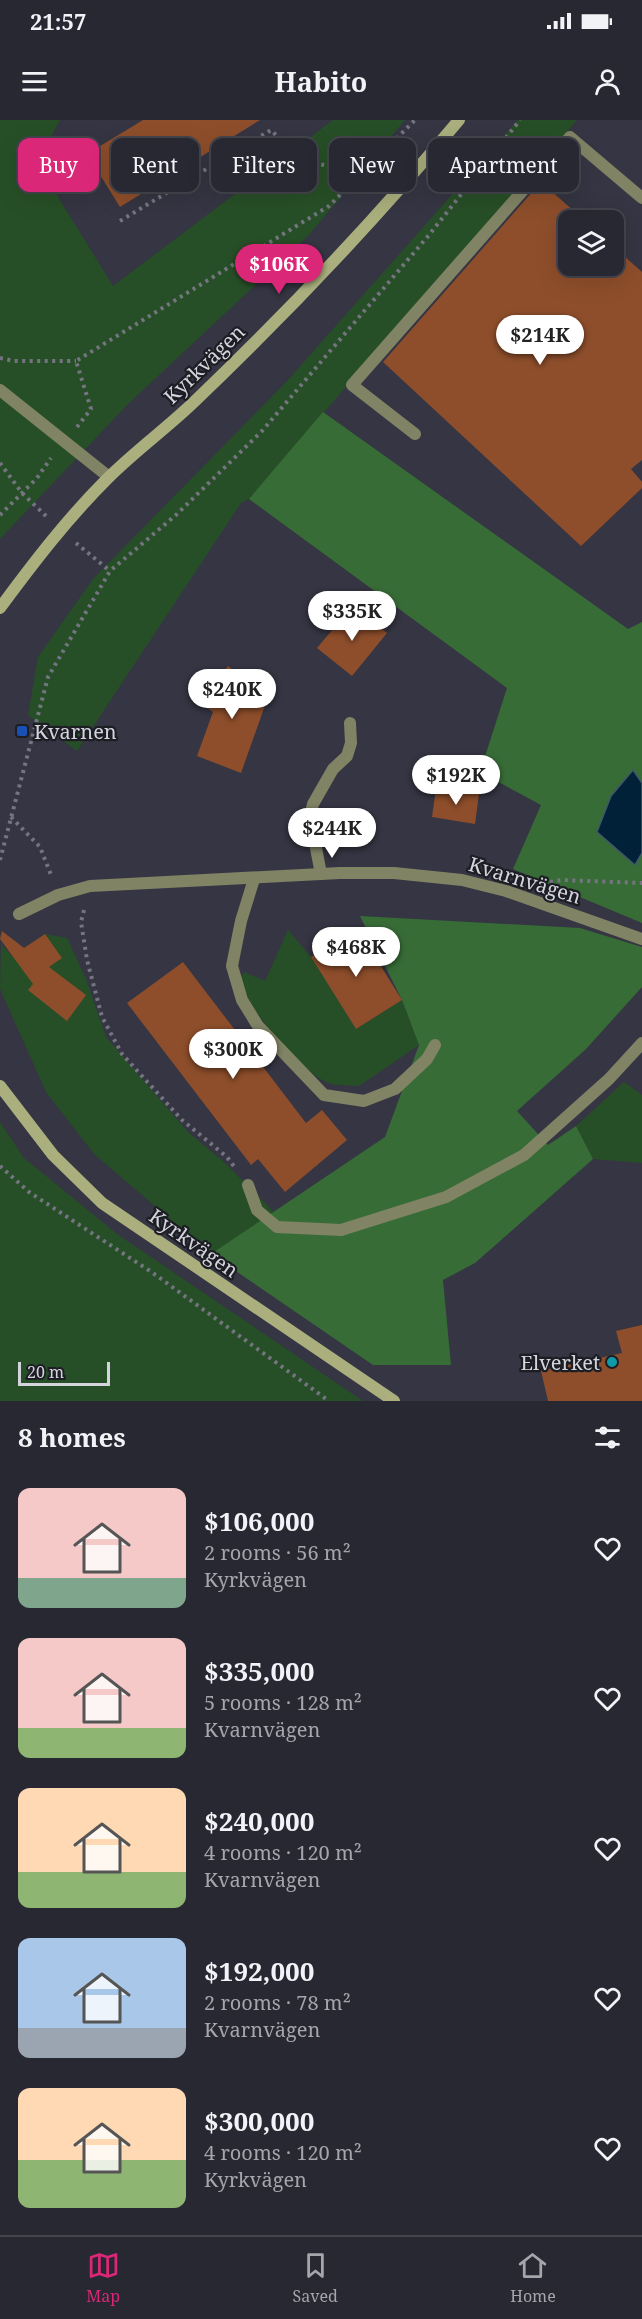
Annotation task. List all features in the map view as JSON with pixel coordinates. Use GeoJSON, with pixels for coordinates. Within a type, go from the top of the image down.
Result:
{"type":"FeatureCollection","features":[{"type":"Feature","properties":{"kind":"street","name":"Kyrkvägen"},"geometry":{"type":"LineString","coordinates":[[0,608],[59,529],[109,477],[194,402],[258,339],[420,167],[459,120]]}},
{"type":"Feature","properties":{"kind":"street"},"geometry":{"type":"LineString","coordinates":[[415,434],[352,385],[570,137],[642,198]]}},
{"type":"Feature","properties":{"kind":"street"},"geometry":{"type":"LineString","coordinates":[[0,390],[109,477]]}},
{"type":"Feature","properties":{"kind":"street"},"geometry":{"type":"LineString","coordinates":[[321,874],[310,817],[313,804],[333,769],[347,756],[351,743],[350,723]]}},
{"type":"Feature","properties":{"kind":"street","name":"Kvarnvägen"},"geometry":{"type":"LineString","coordinates":[[19,914],[58,895],[90,886],[321,874],[394,873],[462,880],[506,891],[642,939]]}},
{"type":"Feature","properties":{"kind":"street"},"geometry":{"type":"LineString","coordinates":[[254,879],[241,921],[232,966],[242,1000],[258,1026],[324,1095],[364,1101],[395,1089],[426,1059],[435,1045]]}},
{"type":"Feature","properties":{"kind":"street"},"geometry":{"type":"LineString","coordinates":[[248,1185],[257,1210],[277,1227],[341,1230],[446,1197],[524,1155],[609,1079],[642,1043]]}},
{"type":"Feature","properties":{"kind":"street","name":"Kyrkvägen"},"geometry":{"type":"LineString","coordinates":[[0,1086],[53,1155],[102,1203],[394,1401]]}},
{"type":"Feature","properties":{"kind":"path"},"geometry":{"type":"LineString","coordinates":[[397,138],[415,120]]}},
{"type":"Feature","properties":{"kind":"path"},"geometry":{"type":"LineString","coordinates":[[0,860],[48,676],[110,571],[176,514],[262,431],[429,235],[520,120]]}},
{"type":"Feature","properties":{"kind":"path"},"geometry":{"type":"LineString","coordinates":[[120,221],[271,130],[301,161],[329,166]]}},
{"type":"Feature","properties":{"kind":"path"},"geometry":{"type":"LineString","coordinates":[[0,357],[14,361],[76,361],[329,206],[343,192]]}},
{"type":"Feature","properties":{"kind":"path"},"geometry":{"type":"LineString","coordinates":[[0,515],[22,493],[91,409],[76,361]]}},
{"type":"Feature","properties":{"kind":"path"},"geometry":{"type":"LineString","coordinates":[[0,463],[22,493]]}},
{"type":"Feature","properties":{"kind":"path"},"geometry":{"type":"LineString","coordinates":[[11,817],[40,847],[58,895]]}},
{"type":"Feature","properties":{"kind":"path"},"geometry":{"type":"LineString","coordinates":[[506,891],[562,880],[642,883]]}},
{"type":"Feature","properties":{"kind":"path"},"geometry":{"type":"LineString","coordinates":[[90,886],[81,922],[87,960],[102,1017],[122,1054],[182,1120],[227,1158],[248,1185]]}},
{"type":"Feature","properties":{"kind":"path"},"geometry":{"type":"LineString","coordinates":[[0,1166],[29,1192],[153,1273],[329,1401]]}},
{"type":"Feature","properties":{"kind":"green space"},"geometry":{"type":"Polygon","coordinates":[[[0,120],[60,120],[50,138],[18,138],[18,192],[55,192],[113,286],[238,192],[317,192],[317,138],[309,138],[333,120],[405,120],[390,138],[329,138],[329,192],[345,192],[308,236],[128,404],[0,539],[0,120]]]}},
{"type":"Feature","properties":{"kind":"green space"},"geometry":{"type":"Polygon","coordinates":[[[518,120],[577,120],[561,138],[502,138],[518,120]]]}},
{"type":"Feature","properties":{"kind":"green space"},"geometry":{"type":"Polygon","coordinates":[[[454,192],[515,192],[249,499],[241,503],[77,751],[28,715],[38,657],[93,579],[287,381],[454,192]]]}},
{"type":"Feature","properties":{"kind":"green space"},"geometry":{"type":"Polygon","coordinates":[[[323,412],[628,629],[642,622],[642,923],[513,869],[541,805],[480,772],[507,688],[249,499],[323,412]]]}},
{"type":"Feature","properties":{"kind":"green space"},"geometry":{"type":"Polygon","coordinates":[[[360,916],[580,928],[642,947],[642,987],[586,1049],[517,1111],[548,1145],[576,1126],[593,1159],[475,1263],[443,1280],[451,1365],[373,1365],[211,1254],[385,1137],[419,1045],[402,1000],[360,916]]]}},
{"type":"Feature","properties":{"kind":"green space"},"geometry":{"type":"Polygon","coordinates":[[[288,930],[311,957],[356,1029],[402,1000],[419,1045],[359,1086],[326,1082],[301,1064],[263,1021],[245,992],[240,979],[244,972],[265,981],[288,930]]]}},
{"type":"Feature","properties":{"kind":"green space"},"geometry":{"type":"Polygon","coordinates":[[[45,934],[67,938],[86,979],[106,1037],[188,1132],[225,1163],[274,1212],[211,1254],[94,1154],[46,1092],[0,989],[1,944],[12,956],[45,934]]]}},
{"type":"Feature","properties":{"kind":"green space"},"geometry":{"type":"Polygon","coordinates":[[[624,1082],[642,1095],[642,1163],[593,1159],[576,1126],[624,1082]]]}},
{"type":"Feature","properties":{"kind":"green space"},"geometry":{"type":"Polygon","coordinates":[[[0,1122],[24,1158],[117,1234],[363,1401],[0,1401],[0,1122]]]}},
{"type":"Feature","properties":{"kind":"water"},"geometry":{"type":"Polygon","coordinates":[[[633,770],[642,783],[642,853],[635,865],[597,832],[611,796],[633,770]]]}},
{"type":"Feature","properties":{"kind":"building"},"geometry":{"type":"Polygon","coordinates":[[[143,120],[260,120],[231,138],[211,138],[211,150],[199,158],[199,138],[113,138],[143,120]]]}},
{"type":"Feature","properties":{"kind":"building"},"geometry":{"type":"Polygon","coordinates":[[[111,139],[111,192],[144,192],[120,207],[99,173],[99,147],[111,139]]]}},
{"type":"Feature","properties":{"kind":"building"},"geometry":{"type":"Polygon","coordinates":[[[532,192],[552,192],[573,210],[558,210],[558,276],[624,276],[624,256],[642,272],[642,460],[631,469],[642,482],[642,488],[581,546],[383,362],[532,192]]]}},
{"type":"Feature","properties":{"kind":"building"},"geometry":{"type":"Polygon","coordinates":[[[359,611],[387,633],[352,676],[317,648],[344,616],[351,621],[359,611]]]}},
{"type":"Feature","properties":{"kind":"building"},"geometry":{"type":"Polygon","coordinates":[[[228,666],[268,697],[241,773],[197,756],[213,712],[200,703],[228,666]]]}},
{"type":"Feature","properties":{"kind":"building"},"geometry":{"type":"Polygon","coordinates":[[[436,788],[479,794],[475,824],[432,817],[436,788]]]}},
{"type":"Feature","properties":{"kind":"building"},"geometry":{"type":"Polygon","coordinates":[[[357,928],[402,1000],[356,1029],[311,957],[357,928]]]}},
{"type":"Feature","properties":{"kind":"building"},"geometry":{"type":"Polygon","coordinates":[[[2,931],[24,948],[45,934],[62,958],[49,967],[86,995],[67,1021],[28,990],[33,984],[0,939],[2,931]]]}},
{"type":"Feature","properties":{"kind":"building"},"geometry":{"type":"Polygon","coordinates":[[[183,962],[306,1123],[322,1110],[347,1140],[285,1192],[258,1159],[251,1165],[127,1003],[183,962]]]}},
{"type":"Feature","properties":{"kind":"building","name":"Elverket"},"geometry":{"type":"Polygon","coordinates":[[[642,1325],[642,1401],[548,1401],[541,1371],[622,1353],[616,1331],[642,1325]]]}},
{"type":"Feature","properties":{"kind":"place","name":"Kvarnen"},"geometry":{"type":"Point","coordinates":[22,731]}},
{"type":"Feature","properties":{"kind":"place","name":"Elverket"},"geometry":{"type":"Point","coordinates":[612,1362]}}]}
